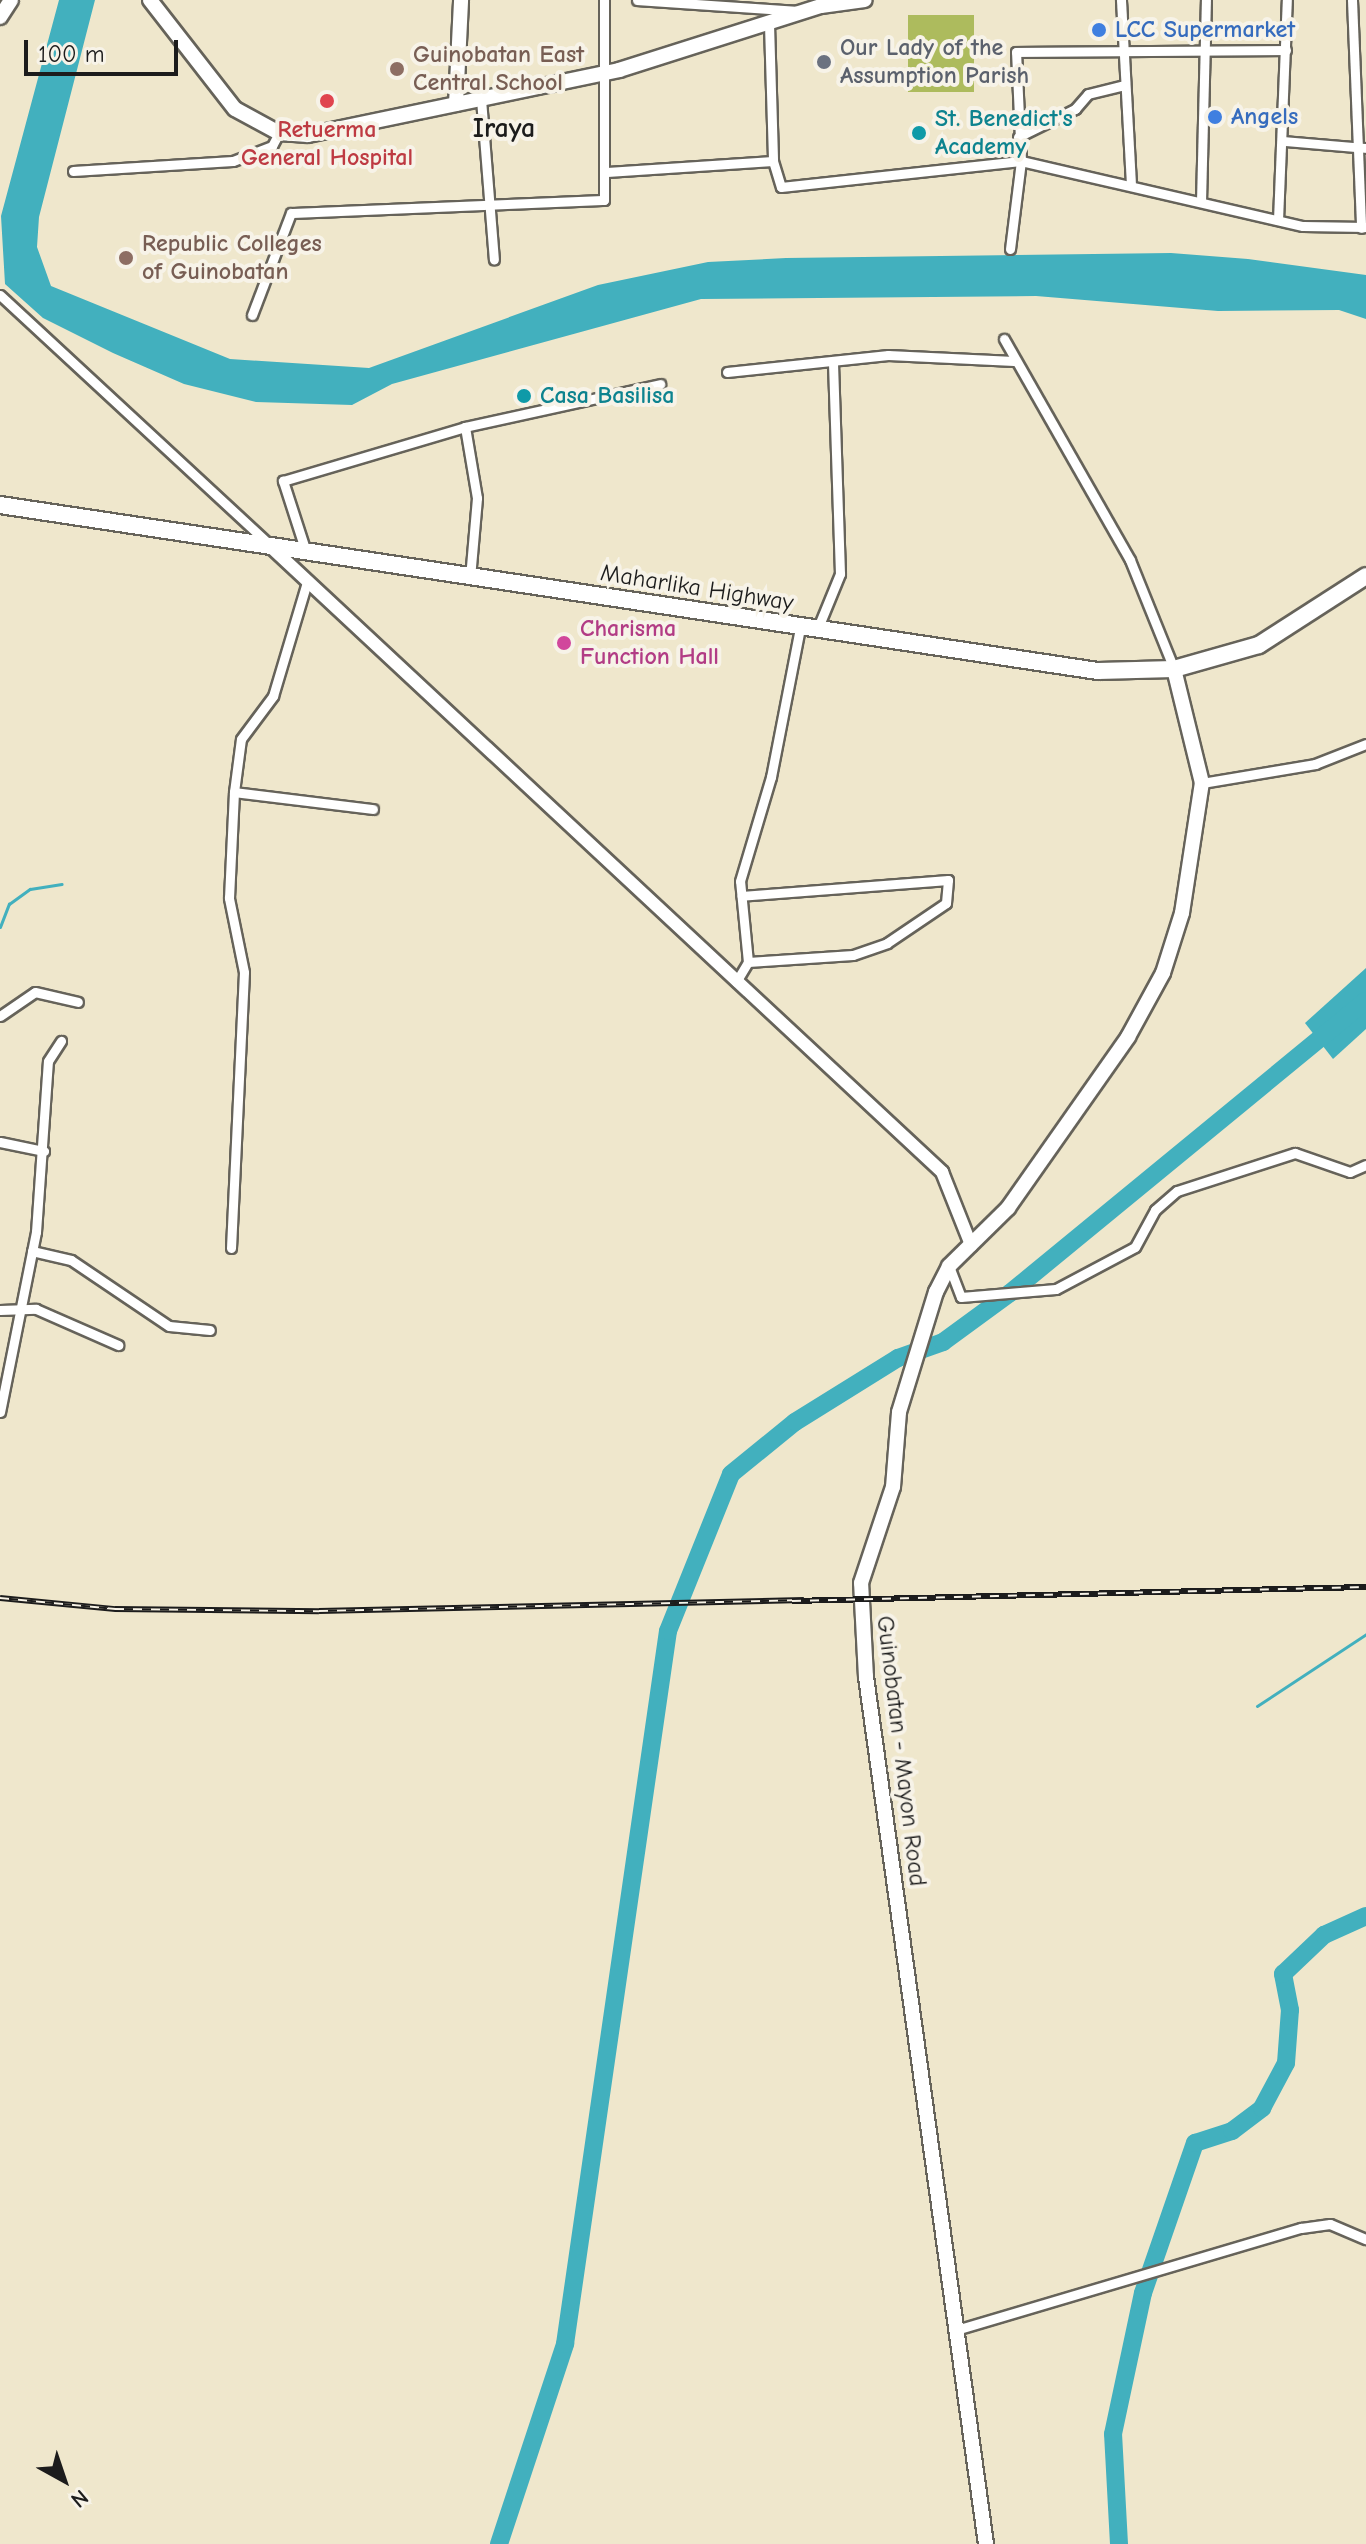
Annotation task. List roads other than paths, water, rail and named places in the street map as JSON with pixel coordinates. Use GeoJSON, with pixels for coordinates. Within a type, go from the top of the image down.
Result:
{"type":"FeatureCollection","features":[{"type":"Feature","properties":{"kind":"highway","name":"Maharlika Highway"},"geometry":{"type":"LineString","coordinates":[[0,505],[1076,670],[1174,669],[1282,634],[1366,576]]}},
{"type":"Feature","properties":{"kind":"main road"},"geometry":{"type":"LineString","coordinates":[[0,17],[11,0]]}},
{"type":"Feature","properties":{"kind":"main road"},"geometry":{"type":"LineString","coordinates":[[150,0],[235,109],[279,133],[353,129],[604,73],[801,12],[865,0]]}},
{"type":"Feature","properties":{"kind":"main road"},"geometry":{"type":"LineString","coordinates":[[456,104],[461,0]]}},
{"type":"Feature","properties":{"kind":"main road","name":"Guinobatan - Mayon Road"},"geometry":{"type":"LineString","coordinates":[[986,2544],[861,1614],[864,1558],[893,1487],[908,1375],[949,1266],[1008,1208],[1128,1037],[1163,973],[1182,913],[1202,783],[1174,669]]}},
{"type":"Feature","properties":{"kind":"street"},"geometry":{"type":"LineString","coordinates":[[252,315],[291,213],[604,200],[607,172],[604,0]]}},
{"type":"Feature","properties":{"kind":"street"},"geometry":{"type":"LineString","coordinates":[[637,0],[801,12]]}},
{"type":"Feature","properties":{"kind":"street"},"geometry":{"type":"LineString","coordinates":[[1121,0],[1121,86],[1131,183]]}},
{"type":"Feature","properties":{"kind":"street"},"geometry":{"type":"LineString","coordinates":[[1201,202],[1206,0]]}},
{"type":"Feature","properties":{"kind":"street"},"geometry":{"type":"LineString","coordinates":[[1278,220],[1284,141],[1287,0]]}},
{"type":"Feature","properties":{"kind":"street"},"geometry":{"type":"LineString","coordinates":[[769,24],[773,161],[776,183],[788,188],[1021,161],[1131,183],[1278,220],[1364,227],[1354,147],[1352,0]]}},
{"type":"Feature","properties":{"kind":"street"},"geometry":{"type":"LineString","coordinates":[[1010,249],[1021,161],[1016,52],[1286,50]]}},
{"type":"Feature","properties":{"kind":"street"},"geometry":{"type":"LineString","coordinates":[[1018,137],[1075,109],[1088,94],[1121,86]]}},
{"type":"Feature","properties":{"kind":"street"},"geometry":{"type":"LineString","coordinates":[[481,99],[494,259]]}},
{"type":"Feature","properties":{"kind":"street"},"geometry":{"type":"LineString","coordinates":[[73,171],[233,161],[272,146],[279,133]]}},
{"type":"Feature","properties":{"kind":"street"},"geometry":{"type":"LineString","coordinates":[[1284,141],[1366,148]]}},
{"type":"Feature","properties":{"kind":"street"},"geometry":{"type":"LineString","coordinates":[[607,172],[773,161]]}},
{"type":"Feature","properties":{"kind":"street"},"geometry":{"type":"LineString","coordinates":[[0,295],[942,1172],[971,1245]]}},
{"type":"Feature","properties":{"kind":"street"},"geometry":{"type":"LineString","coordinates":[[1004,339],[1130,560],[1174,669]]}},
{"type":"Feature","properties":{"kind":"street"},"geometry":{"type":"LineString","coordinates":[[727,372],[888,355],[1014,361]]}},
{"type":"Feature","properties":{"kind":"street"},"geometry":{"type":"LineString","coordinates":[[817,630],[840,574],[833,361]]}},
{"type":"Feature","properties":{"kind":"street"},"geometry":{"type":"LineString","coordinates":[[306,553],[283,481],[465,427],[660,384]]}},
{"type":"Feature","properties":{"kind":"street"},"geometry":{"type":"LineString","coordinates":[[465,427],[477,498],[470,578]]}},
{"type":"Feature","properties":{"kind":"street"},"geometry":{"type":"LineString","coordinates":[[231,1248],[244,972],[229,898],[234,792],[241,739],[273,696],[307,582]]}},
{"type":"Feature","properties":{"kind":"street"},"geometry":{"type":"LineString","coordinates":[[736,982],[748,962],[742,896],[800,628]]}},
{"type":"Feature","properties":{"kind":"street"},"geometry":{"type":"LineString","coordinates":[[1202,783],[1315,764],[1366,744]]}},
{"type":"Feature","properties":{"kind":"street"},"geometry":{"type":"LineString","coordinates":[[234,792],[373,809]]}},
{"type":"Feature","properties":{"kind":"street"},"geometry":{"type":"LineString","coordinates":[[742,896],[948,880],[946,903],[887,943],[853,955],[748,962]]}},
{"type":"Feature","properties":{"kind":"street"},"geometry":{"type":"LineString","coordinates":[[0,1016],[35,992],[78,1002]]}},
{"type":"Feature","properties":{"kind":"street"},"geometry":{"type":"LineString","coordinates":[[0,1412],[23,1309],[32,1251],[44,1151],[48,1061],[61,1041]]}},
{"type":"Feature","properties":{"kind":"street"},"geometry":{"type":"LineString","coordinates":[[0,1142],[44,1151]]}},
{"type":"Feature","properties":{"kind":"street"},"geometry":{"type":"LineString","coordinates":[[949,1266],[961,1297],[1056,1289],[1135,1247],[1155,1210],[1177,1191],[1295,1153],[1350,1172],[1366,1165]]}},
{"type":"Feature","properties":{"kind":"street"},"geometry":{"type":"LineString","coordinates":[[32,1251],[71,1260],[169,1326],[210,1330]]}},
{"type":"Feature","properties":{"kind":"street"},"geometry":{"type":"LineString","coordinates":[[0,1310],[23,1309],[118,1345]]}},
{"type":"Feature","properties":{"kind":"street"},"geometry":{"type":"LineString","coordinates":[[956,2330],[1320,2224],[1366,2239]]}},
{"type":"Feature","properties":{"kind":"water"},"geometry":{"type":"Polygon","coordinates":[[[59,0],[95,0],[39,217],[37,247],[51,286],[230,359],[369,368],[598,285],[708,262],[786,258],[1171,253],[1248,259],[1366,275],[1366,319],[1339,310],[1218,311],[1036,296],[701,299],[392,384],[352,405],[256,402],[184,384],[113,353],[43,318],[5,284],[1,216],[59,0]]]}},
{"type":"Feature","properties":{"kind":"water"},"geometry":{"type":"Polygon","coordinates":[[[1366,968],[1366,1029],[1333,1059],[1305,1023],[1366,968]]]}},
{"type":"Feature","properties":{"kind":"waterway"},"geometry":{"type":"LineString","coordinates":[[0,927],[9,904],[30,889],[62,884]]}},
{"type":"Feature","properties":{"kind":"waterway"},"geometry":{"type":"LineString","coordinates":[[499,2544],[565,2344],[668,1631],[731,1474],[795,1422],[898,1358],[943,1342],[1010,1293],[1366,1001]]}},
{"type":"Feature","properties":{"kind":"waterway"},"geometry":{"type":"LineString","coordinates":[[1257,1706],[1366,1634]]}},
{"type":"Feature","properties":{"kind":"waterway"},"geometry":{"type":"LineString","coordinates":[[1119,2544],[1113,2434],[1143,2293],[1195,2143],[1232,2131],[1262,2108],[1286,2063],[1290,2010],[1283,1974],[1324,1935],[1366,1916]]}},
{"type":"Feature","properties":{"kind":"railway"},"geometry":{"type":"LineString","coordinates":[[792,1601],[1366,1587]]}},
{"type":"Feature","properties":{"kind":"railway"},"geometry":{"type":"LineString","coordinates":[[0,1598],[115,1609],[319,1611],[804,1600]]}},
{"type":"Feature","properties":{"kind":"place","name":"LCC Supermarket"},"geometry":{"type":"Point","coordinates":[1099,30]}},
{"type":"Feature","properties":{"kind":"place","name":"Our Lady of the Assumption Parish"},"geometry":{"type":"Point","coordinates":[824,62]}},
{"type":"Feature","properties":{"kind":"place","name":"Guinobatan East Central School"},"geometry":{"type":"Point","coordinates":[397,69]}},
{"type":"Feature","properties":{"kind":"place","name":"Retuerma General Hospital"},"geometry":{"type":"Point","coordinates":[327,101]}},
{"type":"Feature","properties":{"kind":"place","name":"Angels"},"geometry":{"type":"Point","coordinates":[1215,117]}},
{"type":"Feature","properties":{"kind":"place","name":"St. Benedict's Academy"},"geometry":{"type":"Point","coordinates":[919,133]}},
{"type":"Feature","properties":{"kind":"place","name":"Republic Colleges of Guinobatan"},"geometry":{"type":"Point","coordinates":[126,258]}},
{"type":"Feature","properties":{"kind":"place","name":"Casa Basilisa"},"geometry":{"type":"Point","coordinates":[524,396]}},
{"type":"Feature","properties":{"kind":"place","name":"Charisma Function Hall"},"geometry":{"type":"Point","coordinates":[564,643]}},
{"type":"Feature","properties":{"kind":"district","name":"Iraya"},"geometry":{"type":"Point","coordinates":[504,128]}}]}
